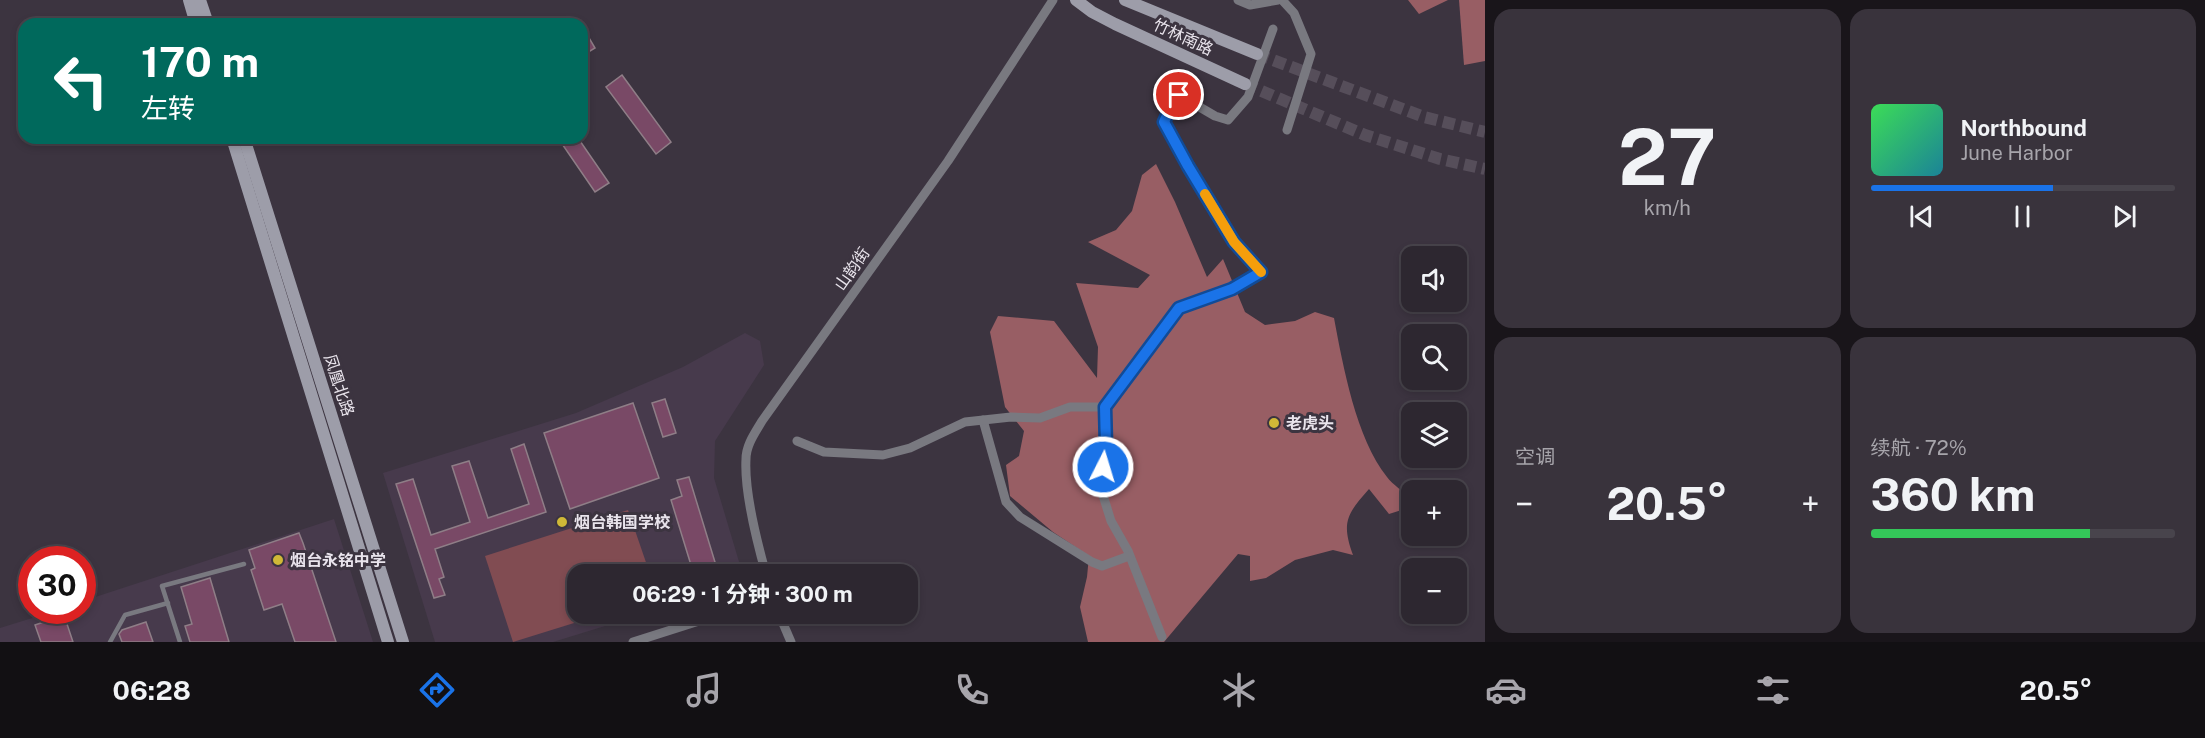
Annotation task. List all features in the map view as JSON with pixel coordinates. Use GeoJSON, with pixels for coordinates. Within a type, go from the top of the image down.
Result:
{"type":"FeatureCollection","features":[{"type":"Feature","properties":{"kind":"street"},"geometry":{"type":"LineString","coordinates":[[189,0],[194,18]]}},
{"type":"Feature","properties":{"kind":"street"},"geometry":{"type":"LineString","coordinates":[[201,0],[206,18]]}},
{"type":"Feature","properties":{"kind":"street","name":"山韵街"},"geometry":{"type":"LineString","coordinates":[[764,564],[749,501],[746,459],[750,441],[948,161],[1053,0]]}},
{"type":"Feature","properties":{"kind":"street","name":"竹林南路"},"geometry":{"type":"LineString","coordinates":[[1076,0],[1092,12],[1115,24],[1245,84]]}},
{"type":"Feature","properties":{"kind":"street","name":"竹林南路"},"geometry":{"type":"LineString","coordinates":[[1125,0],[1257,54]]}},
{"type":"Feature","properties":{"kind":"street"},"geometry":{"type":"LineString","coordinates":[[1238,0],[1250,5],[1280,0],[1294,13],[1311,54],[1287,130]]}},
{"type":"Feature","properties":{"kind":"street"},"geometry":{"type":"LineString","coordinates":[[1162,638],[1129,556],[1111,521],[1101,489],[1106,446],[1105,407],[1179,308],[1232,289],[1261,272],[1234,242],[1164,122],[1173,102],[1179,95],[1215,116],[1228,120],[1248,98],[1273,30]]}},
{"type":"Feature","properties":{"kind":"street","name":"凤凰北路"},"geometry":{"type":"LineString","coordinates":[[234,144],[388,642]]}},
{"type":"Feature","properties":{"kind":"street","name":"凤凰北路"},"geometry":{"type":"LineString","coordinates":[[246,144],[403,642]]}},
{"type":"Feature","properties":{"kind":"street"},"geometry":{"type":"LineString","coordinates":[[797,441],[824,452],[883,455],[910,448],[965,422],[1011,417],[1040,417],[1070,407],[1105,407]]}},
{"type":"Feature","properties":{"kind":"street"},"geometry":{"type":"LineString","coordinates":[[983,420],[1006,502],[1020,517],[1102,566],[1129,556]]}},
{"type":"Feature","properties":{"kind":"street"},"geometry":{"type":"LineString","coordinates":[[633,642],[690,624]]}},
{"type":"Feature","properties":{"kind":"street"},"geometry":{"type":"LineString","coordinates":[[783,624],[791,642]]}},
{"type":"Feature","properties":{"kind":"lane"},"geometry":{"type":"LineString","coordinates":[[180,642],[162,586],[244,564]]}},
{"type":"Feature","properties":{"kind":"lane"},"geometry":{"type":"LineString","coordinates":[[110,642],[125,615],[168,603]]}},
{"type":"Feature","properties":{"kind":"shaded area"},"geometry":{"type":"Polygon","coordinates":[[[1408,0],[1448,0],[1419,14],[1408,0]]]}},
{"type":"Feature","properties":{"kind":"shaded area"},"geometry":{"type":"Polygon","coordinates":[[[1459,0],[1485,0],[1485,61],[1464,65],[1459,0]]]}},
{"type":"Feature","properties":{"kind":"shaded area"},"geometry":{"type":"Polygon","coordinates":[[[1156,164],[1207,277],[1223,259],[1245,312],[1265,325],[1295,321],[1315,312],[1334,318],[1352,401],[1359,422],[1376,461],[1387,477],[1401,490],[1401,510],[1389,514],[1369,489],[1348,519],[1347,534],[1353,555],[1333,550],[1295,560],[1266,578],[1250,581],[1250,556],[1238,554],[1164,642],[1088,642],[1080,607],[1089,556],[1053,532],[1010,496],[1006,465],[1019,456],[1024,431],[1005,407],[990,332],[998,316],[1054,321],[1097,378],[1098,347],[1076,283],[1138,288],[1150,275],[1088,242],[1116,230],[1132,211],[1142,175],[1156,164]]]}},
{"type":"Feature","properties":{"kind":"shaded area","name":"烟台韩国学校"},"geometry":{"type":"Polygon","coordinates":[[[745,333],[760,341],[764,365],[715,441],[714,478],[740,564],[567,564],[567,624],[612,624],[553,642],[435,642],[383,473],[576,413],[683,367],[745,333]]]}},
{"type":"Feature","properties":{"kind":"shaded area"},"geometry":{"type":"Polygon","coordinates":[[[628,510],[647,564],[567,564],[567,624],[571,624],[513,642],[485,556],[628,510]]]}},
{"type":"Feature","properties":{"kind":"shaded area","name":"烟台永铭中学"},"geometry":{"type":"Polygon","coordinates":[[[334,519],[373,642],[0,642],[0,628],[18,622],[96,624],[96,597],[334,519]]]}},
{"type":"Feature","properties":{"kind":"building"},"geometry":{"type":"Polygon","coordinates":[[[588,36],[595,48],[588,52],[588,36]]]}},
{"type":"Feature","properties":{"kind":"building"},"geometry":{"type":"Polygon","coordinates":[[[622,75],[671,142],[656,154],[606,87],[622,75]]]}},
{"type":"Feature","properties":{"kind":"building"},"geometry":{"type":"Polygon","coordinates":[[[562,144],[582,144],[609,183],[595,192],[562,144]]]}},
{"type":"Feature","properties":{"kind":"building"},"geometry":{"type":"Polygon","coordinates":[[[665,399],[676,433],[663,437],[652,403],[665,399]]]}},
{"type":"Feature","properties":{"kind":"building"},"geometry":{"type":"Polygon","coordinates":[[[633,403],[659,478],[570,509],[544,433],[633,403]]]}},
{"type":"Feature","properties":{"kind":"building"},"geometry":{"type":"Polygon","coordinates":[[[524,444],[546,512],[435,549],[444,577],[439,579],[445,595],[434,598],[396,484],[413,479],[431,535],[470,522],[452,466],[469,461],[488,518],[529,504],[511,449],[524,444]]]}},
{"type":"Feature","properties":{"kind":"building"},"geometry":{"type":"Polygon","coordinates":[[[689,477],[716,564],[691,564],[671,500],[682,496],[677,480],[689,477]]]}},
{"type":"Feature","properties":{"kind":"building"},"geometry":{"type":"Polygon","coordinates":[[[299,533],[336,642],[295,642],[282,604],[264,610],[251,570],[255,568],[249,550],[299,533]]]}},
{"type":"Feature","properties":{"kind":"building"},"geometry":{"type":"Polygon","coordinates":[[[210,578],[229,642],[190,642],[185,626],[192,624],[181,587],[210,578]]]}},
{"type":"Feature","properties":{"kind":"building"},"geometry":{"type":"Polygon","coordinates":[[[146,622],[153,642],[122,642],[119,634],[122,630],[146,622]]]}},
{"type":"Feature","properties":{"kind":"building"},"geometry":{"type":"Polygon","coordinates":[[[67,624],[73,642],[41,642],[35,625],[67,624]]]}},
{"type":"Feature","properties":{"kind":"tunnel"},"geometry":{"type":"LineString","coordinates":[[1257,54],[1424,117],[1485,132]]}},
{"type":"Feature","properties":{"kind":"tunnel"},"geometry":{"type":"LineString","coordinates":[[1245,84],[1365,135],[1440,159],[1485,169]]}},
{"type":"Feature","properties":{"kind":"slow traffic"},"geometry":{"type":"LineString","coordinates":[[1205,194],[1234,242],[1261,272]]}},
{"type":"Feature","properties":{"kind":"place","name":"老虎头"},"geometry":{"type":"Point","coordinates":[1274,423]}},
{"type":"Feature","properties":{"kind":"place","name":"烟台韩国学校"},"geometry":{"type":"Point","coordinates":[562,522]}},
{"type":"Feature","properties":{"kind":"place","name":"烟台永铭中学"},"geometry":{"type":"Point","coordinates":[278,560]}},
{"type":"Feature","properties":{"kind":"route"},"geometry":{"type":"LineString","coordinates":[[1103,467],[1106,446],[1105,407],[1179,308],[1232,289],[1261,272],[1234,242],[1164,122],[1173,102],[1179,95]]}}]}
